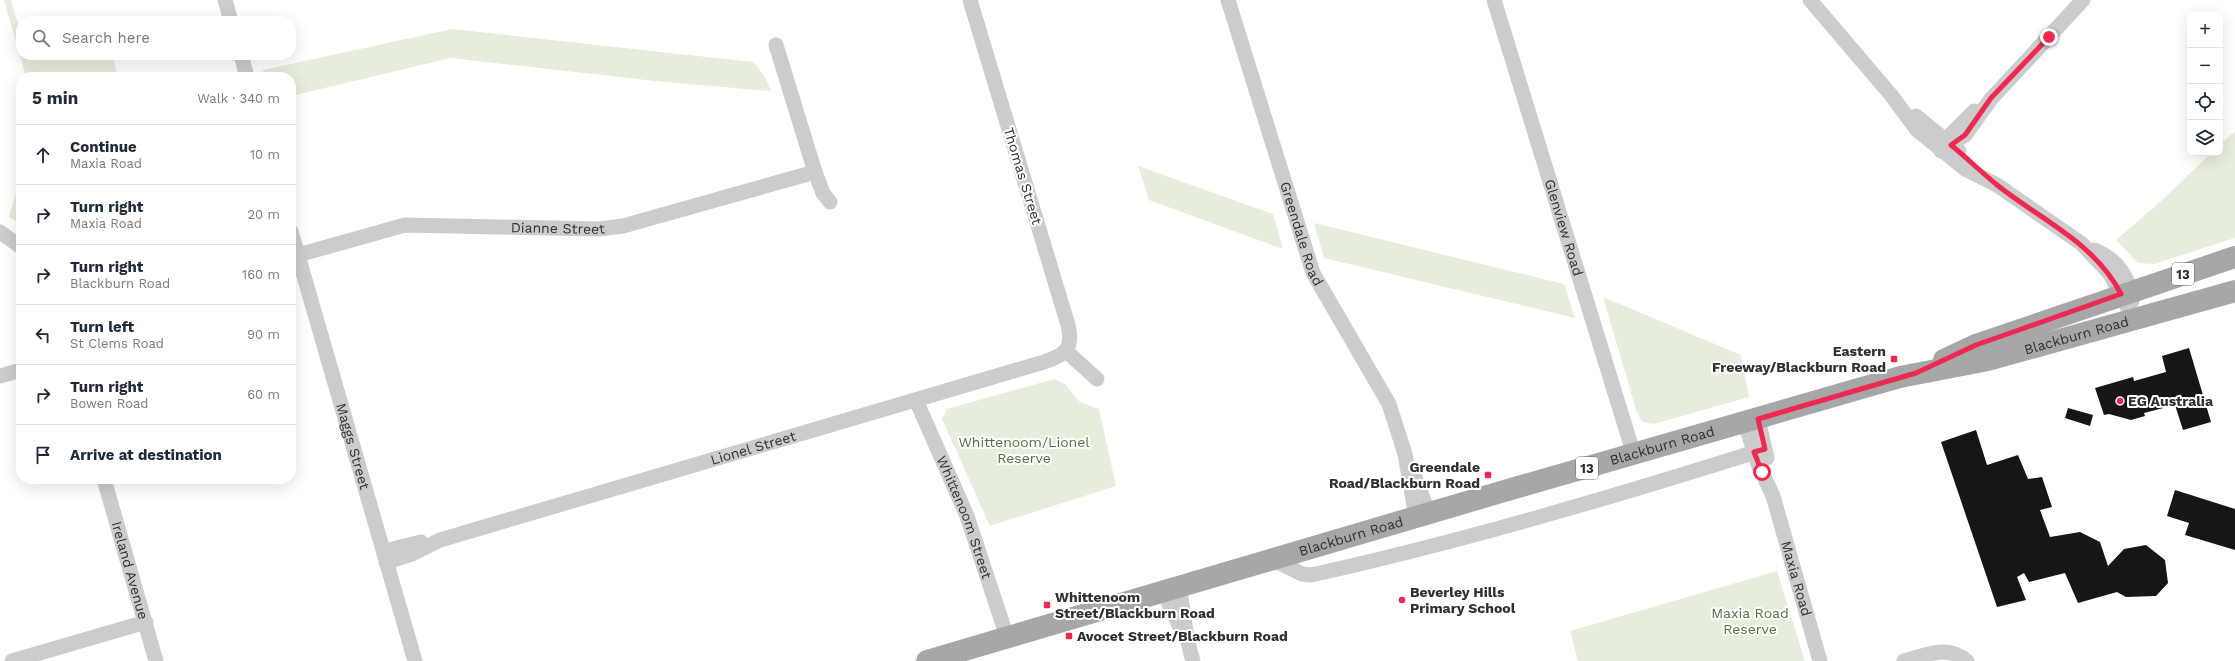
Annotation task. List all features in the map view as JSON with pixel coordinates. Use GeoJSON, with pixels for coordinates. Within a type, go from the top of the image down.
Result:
{"type":"FeatureCollection","features":[{"type":"Feature","properties":{"kind":"main road","name":"Blackburn Road"},"geometry":{"type":"LineString","coordinates":[[1916,373],[1976,345],[2235,257]]}},
{"type":"Feature","properties":{"kind":"main road","name":"Blackburn Road"},"geometry":{"type":"LineString","coordinates":[[927,661],[961,656],[1007,637],[1422,515],[1916,373],[1988,360],[2235,291]]}},
{"type":"Feature","properties":{"kind":"street"},"geometry":{"type":"LineString","coordinates":[[225,0],[230,16]]}},
{"type":"Feature","properties":{"kind":"street","name":"Thomas Street"},"geometry":{"type":"LineString","coordinates":[[970,0],[1068,325],[1071,341],[1066,352]]}},
{"type":"Feature","properties":{"kind":"street","name":"Greendale Road"},"geometry":{"type":"LineString","coordinates":[[1228,0],[1313,273],[1389,404],[1422,515]]}},
{"type":"Feature","properties":{"kind":"street","name":"Glenview Road"},"geometry":{"type":"LineString","coordinates":[[1494,0],[1634,455]]}},
{"type":"Feature","properties":{"kind":"street"},"geometry":{"type":"LineString","coordinates":[[1810,0],[1891,95],[1916,130],[1946,146],[1965,169],[1997,185],[2082,244],[2126,293],[2134,320]]}},
{"type":"Feature","properties":{"kind":"street"},"geometry":{"type":"LineString","coordinates":[[1946,146],[1960,124],[1991,98],[2083,0]]}},
{"type":"Feature","properties":{"kind":"street"},"geometry":{"type":"LineString","coordinates":[[776,45],[815,172],[823,193],[830,202]]}},
{"type":"Feature","properties":{"kind":"street"},"geometry":{"type":"LineString","coordinates":[[242,60],[246,72]]}},
{"type":"Feature","properties":{"kind":"street","name":"Dianne Street"},"geometry":{"type":"LineString","coordinates":[[298,255],[405,225],[598,228],[623,226],[815,172]]}},
{"type":"Feature","properties":{"kind":"street"},"geometry":{"type":"LineString","coordinates":[[0,232],[16,243]]}},
{"type":"Feature","properties":{"kind":"street","name":"Maggs Street"},"geometry":{"type":"LineString","coordinates":[[296,248],[415,661]]}},
{"type":"Feature","properties":{"kind":"street"},"geometry":{"type":"LineString","coordinates":[[1066,352],[1097,379]]}},
{"type":"Feature","properties":{"kind":"street","name":"Lionel Street"},"geometry":{"type":"LineString","coordinates":[[385,556],[412,554],[440,540],[1044,362],[1066,352]]}},
{"type":"Feature","properties":{"kind":"street"},"geometry":{"type":"LineString","coordinates":[[0,376],[16,371]]}},
{"type":"Feature","properties":{"kind":"street","name":"Whittenoom Street"},"geometry":{"type":"LineString","coordinates":[[916,400],[967,516],[1007,637]]}},
{"type":"Feature","properties":{"kind":"street","name":"Maxia Road"},"geometry":{"type":"LineString","coordinates":[[1752,421],[1820,661]]}},
{"type":"Feature","properties":{"kind":"street","name":"Blackburn Road"},"geometry":{"type":"LineString","coordinates":[[1271,559],[1302,574],[1318,573],[1385,558],[1544,515],[1760,451]]}},
{"type":"Feature","properties":{"kind":"street","name":"Ireland Avenue"},"geometry":{"type":"LineString","coordinates":[[105,484],[156,661]]}},
{"type":"Feature","properties":{"kind":"street"},"geometry":{"type":"LineString","coordinates":[[1171,589],[1184,610],[1186,638],[1192,661]]}},
{"type":"Feature","properties":{"kind":"street"},"geometry":{"type":"LineString","coordinates":[[12,661],[146,622]]}},
{"type":"Feature","properties":{"kind":"street"},"geometry":{"type":"LineString","coordinates":[[1904,661],[1944,651],[1957,654],[1967,661]]}},
{"type":"Feature","properties":{"kind":"green space"},"geometry":{"type":"Polygon","coordinates":[[[4,0],[11,0],[16,18],[16,42],[4,0]]]}},
{"type":"Feature","properties":{"kind":"green space"},"geometry":{"type":"Polygon","coordinates":[[[452,29],[753,62],[764,75],[771,91],[664,82],[451,58],[296,95],[296,72],[264,72],[263,70],[452,29]]]}},
{"type":"Feature","properties":{"kind":"green space"},"geometry":{"type":"Polygon","coordinates":[[[21,60],[113,60],[117,72],[25,72],[21,60]]]}},
{"type":"Feature","properties":{"kind":"green space"},"geometry":{"type":"Polygon","coordinates":[[[2235,131],[2235,238],[2154,264],[2138,263],[2116,240],[2160,202],[2208,156],[2223,156],[2223,142],[2235,131]]]}},
{"type":"Feature","properties":{"kind":"green space"},"geometry":{"type":"Polygon","coordinates":[[[1138,166],[1273,214],[1283,249],[1149,200],[1138,166]]]}},
{"type":"Feature","properties":{"kind":"green space"},"geometry":{"type":"Polygon","coordinates":[[[16,192],[16,221],[9,217],[16,192]]]}},
{"type":"Feature","properties":{"kind":"green space"},"geometry":{"type":"Polygon","coordinates":[[[1314,223],[1564,284],[1575,318],[1324,258],[1314,223]]]}},
{"type":"Feature","properties":{"kind":"green space"},"geometry":{"type":"Polygon","coordinates":[[[1603,297],[1741,355],[1749,397],[1654,424],[1642,422],[1637,413],[1603,297]]]}},
{"type":"Feature","properties":{"kind":"green space","name":"Whittenoom/Lionel Reserve"},"geometry":{"type":"Polygon","coordinates":[[[1054,379],[1065,384],[1080,402],[1099,409],[1116,486],[990,526],[942,419],[947,409],[1054,379]]]}},
{"type":"Feature","properties":{"kind":"green space","name":"Maxia Road Reserve"},"geometry":{"type":"Polygon","coordinates":[[[1777,571],[1805,661],[1578,661],[1570,631],[1777,571]]]}},
{"type":"Feature","properties":{"kind":"building"},"geometry":{"type":"Polygon","coordinates":[[[2189,348],[2211,422],[2183,430],[2175,405],[2144,413],[2145,416],[2131,420],[2109,414],[2104,415],[2095,388],[2133,377],[2134,381],[2166,372],[2162,356],[2189,348]]]}},
{"type":"Feature","properties":{"kind":"building"},"geometry":{"type":"Polygon","coordinates":[[[2068,408],[2093,415],[2090,426],[2065,418],[2068,408]]]}},
{"type":"Feature","properties":{"kind":"building"},"geometry":{"type":"Polygon","coordinates":[[[1976,430],[1987,465],[2018,455],[2028,479],[2042,477],[2052,507],[2040,510],[2050,537],[2080,532],[2100,542],[2108,566],[2124,549],[2146,545],[2165,560],[2168,583],[2156,596],[2126,597],[2117,592],[2078,603],[2065,573],[2029,582],[2024,573],[2017,577],[2026,600],[1997,607],[1941,442],[1976,430]]]}},
{"type":"Feature","properties":{"kind":"building"},"geometry":{"type":"Polygon","coordinates":[[[2175,490],[2235,509],[2235,550],[2185,535],[2189,523],[2167,516],[2175,490]]]}},
{"type":"Feature","properties":{"kind":"place","name":"Eastern Freeway/Blackburn Road"},"geometry":{"type":"Point","coordinates":[1894,359]}},
{"type":"Feature","properties":{"kind":"place","name":"EG Australia"},"geometry":{"type":"Point","coordinates":[2120,401]}},
{"type":"Feature","properties":{"kind":"place","name":"Greendale Road/Blackburn Road"},"geometry":{"type":"Point","coordinates":[1488,475]}},
{"type":"Feature","properties":{"kind":"place","name":"Beverley Hills Primary School"},"geometry":{"type":"Point","coordinates":[1402,600]}},
{"type":"Feature","properties":{"kind":"place","name":"Whittenoom Street/Blackburn Road"},"geometry":{"type":"Point","coordinates":[1047,605]}},
{"type":"Feature","properties":{"kind":"place","name":"Avocet Street/Blackburn Road"},"geometry":{"type":"Point","coordinates":[1069,636]}},
{"type":"Feature","properties":{"kind":"route"},"geometry":{"type":"LineString","coordinates":[[1762,472],[1754,452],[1765,449],[1758,419],[1916,373],[1976,345],[2121,294],[2110,274],[2082,244],[1997,185],[1973,162],[1951,145],[1956,143],[1965,135],[1991,98],[2049,37]]}}]}
